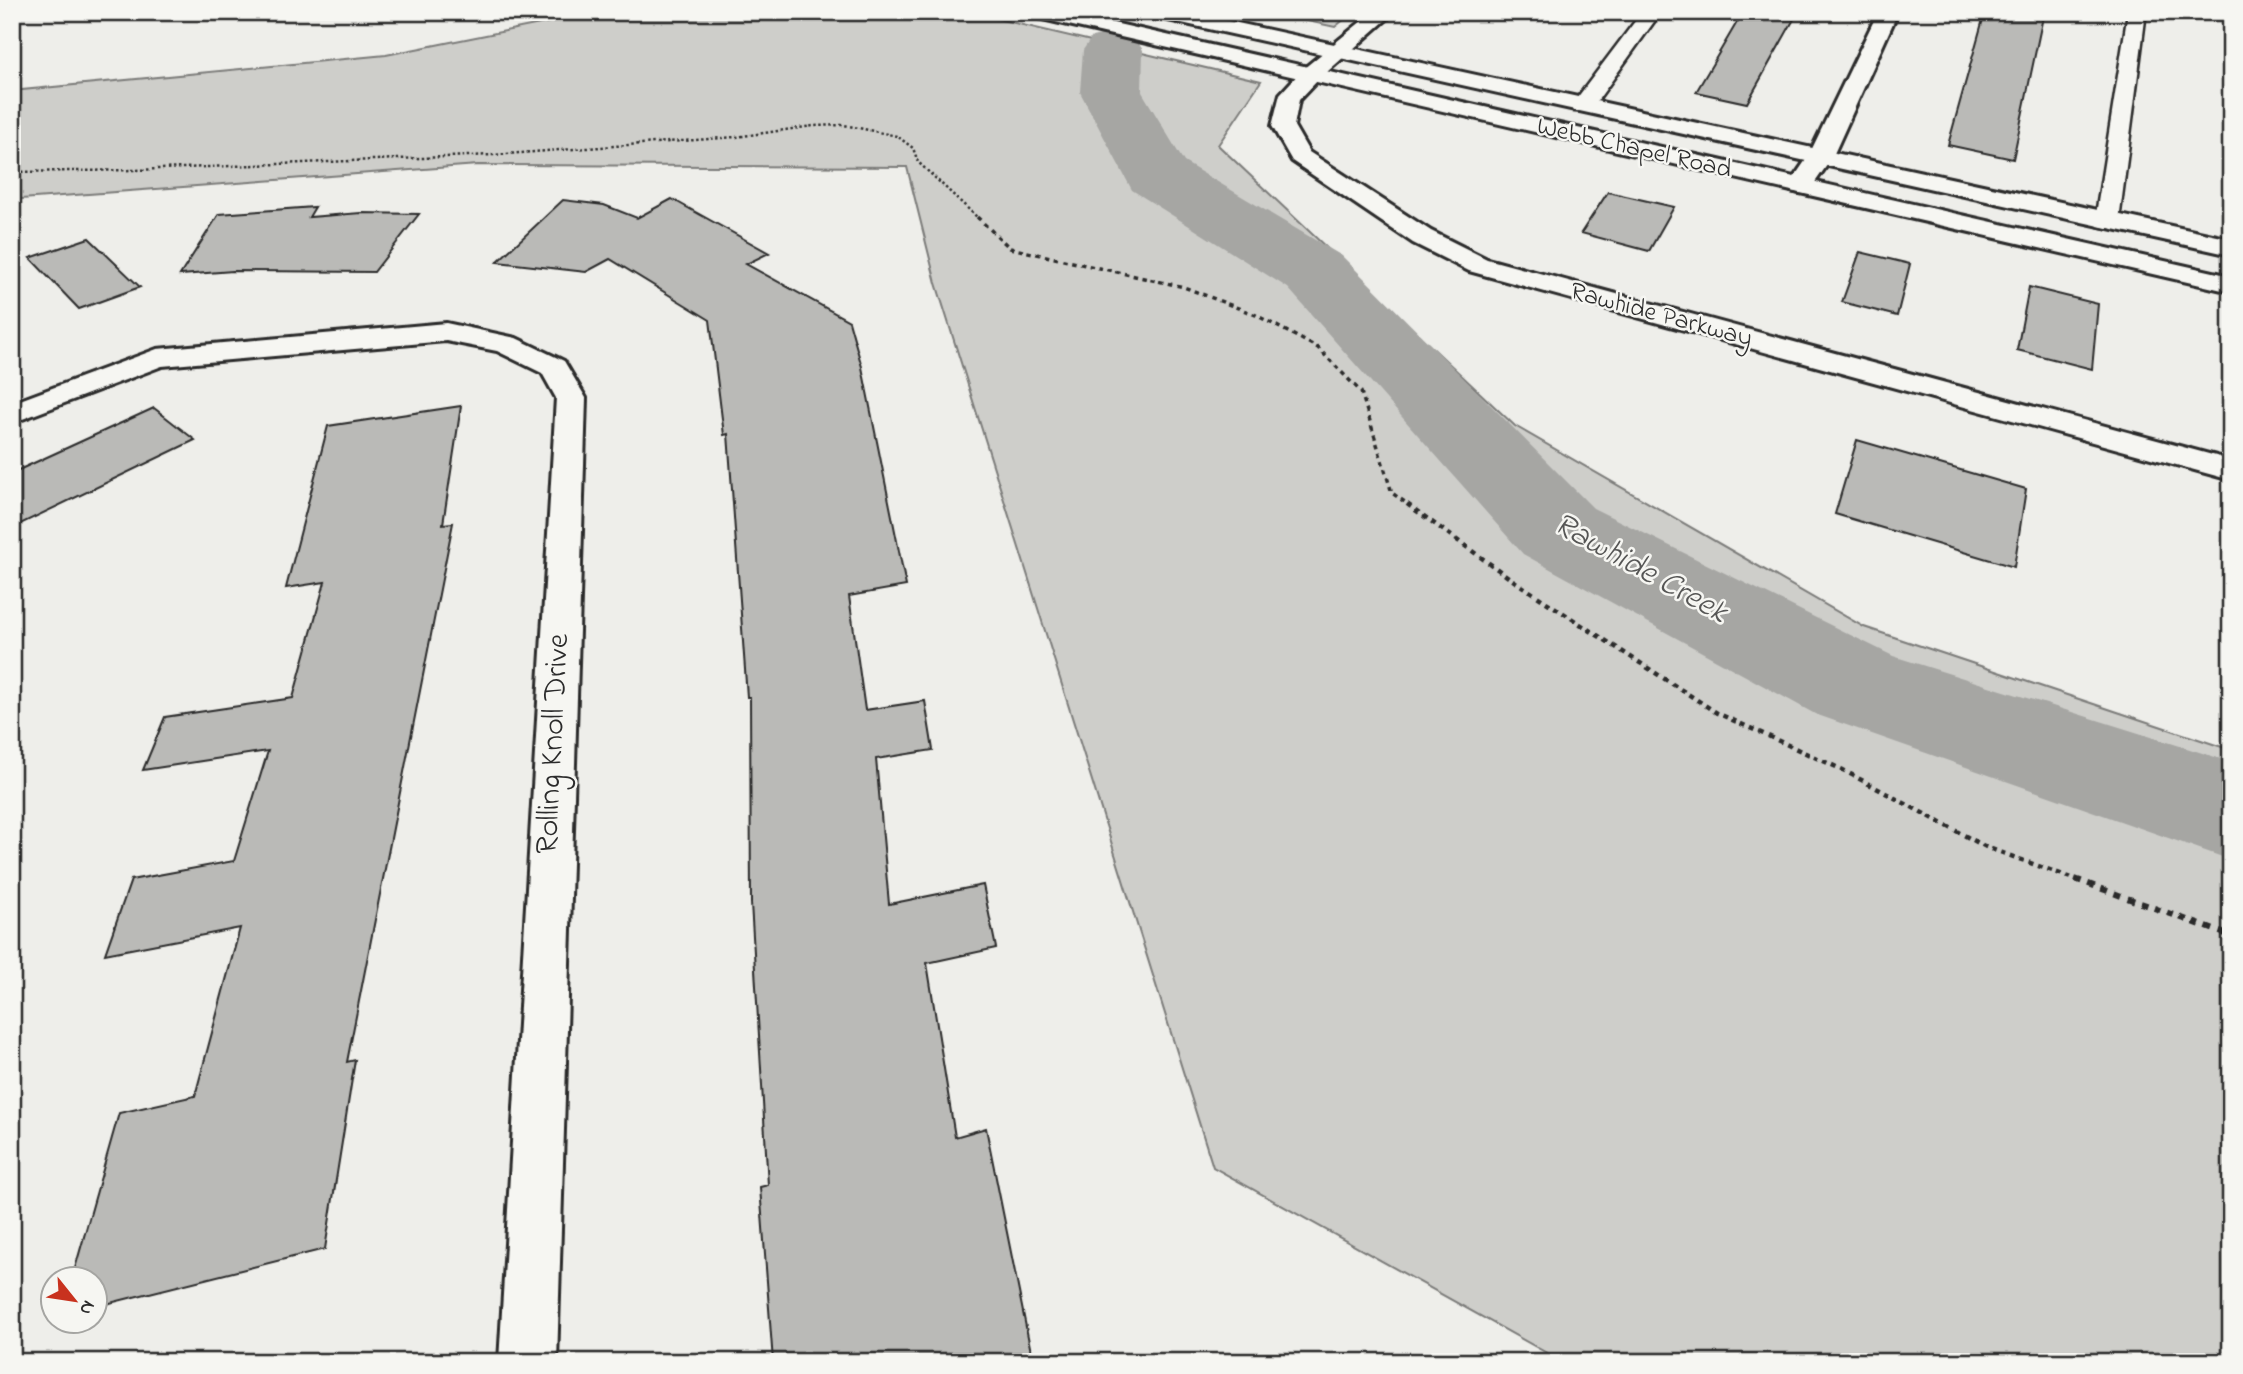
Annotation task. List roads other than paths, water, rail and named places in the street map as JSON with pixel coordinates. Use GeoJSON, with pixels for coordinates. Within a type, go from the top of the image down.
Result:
{"type":"FeatureCollection","features":[{"type":"Feature","properties":{"kind":"street","name":"Webb Chapel Road"},"geometry":{"type":"LineString","coordinates":[[1038,12],[2231,284]]}},
{"type":"Feature","properties":{"kind":"street","name":"Webb Chapel Road"},"geometry":{"type":"LineString","coordinates":[[1159,12],[2231,247]]}},
{"type":"Feature","properties":{"kind":"street","name":"Rawhide Parkway"},"geometry":{"type":"LineString","coordinates":[[1385,12],[1311,74],[1289,99],[1283,126],[1300,156],[1422,237],[1478,265],[2231,470]]}},
{"type":"Feature","properties":{"kind":"street"},"geometry":{"type":"LineString","coordinates":[[1800,186],[1820,158],[1888,12]]}},
{"type":"Feature","properties":{"kind":"street","name":"Rolling Knoll Drive"},"geometry":{"type":"LineString","coordinates":[[12,414],[157,358],[446,331],[506,344],[554,367],[571,398],[528,1362]]}},
{"type":"Feature","properties":{"kind":"lane"},"geometry":{"type":"LineString","coordinates":[[1582,106],[1652,12]]}},
{"type":"Feature","properties":{"kind":"lane"},"geometry":{"type":"LineString","coordinates":[[2107,221],[2137,12]]}},
{"type":"Feature","properties":{"kind":"waterway","name":"Rawhide Creek"},"geometry":{"type":"LineString","coordinates":[[1113,50],[1111,92],[1157,175],[1315,272],[1558,531],[1854,685],[2231,811]]}}]}
